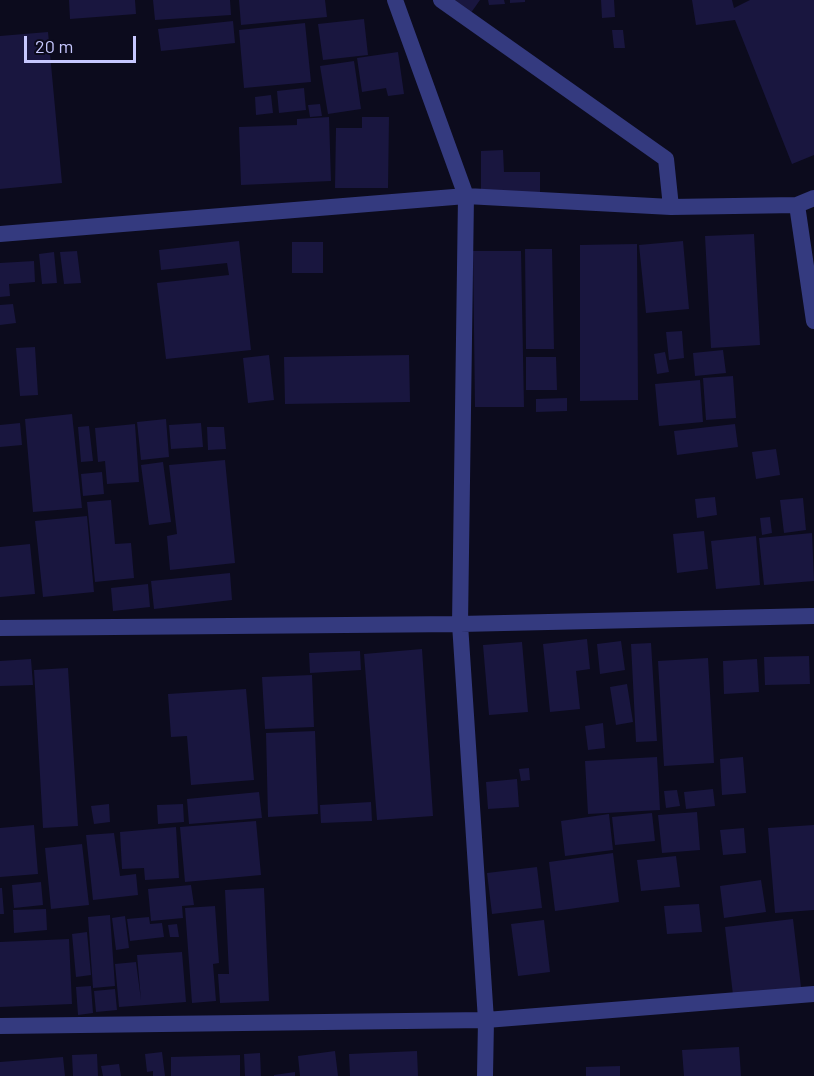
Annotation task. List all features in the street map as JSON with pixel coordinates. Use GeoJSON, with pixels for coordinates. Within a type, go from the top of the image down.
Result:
{"type":"FeatureCollection","features":[{"type":"Feature","properties":{"kind":"street"},"geometry":{"type":"LineString","coordinates":[[395,0],[466,196],[460,624],[486,1020],[485,1076]]}},
{"type":"Feature","properties":{"kind":"street"},"geometry":{"type":"LineString","coordinates":[[441,0],[666,159],[672,207]]}},
{"type":"Feature","properties":{"kind":"street"},"geometry":{"type":"LineString","coordinates":[[0,234],[466,196],[672,207],[797,205],[814,198]]}},
{"type":"Feature","properties":{"kind":"street"},"geometry":{"type":"LineString","coordinates":[[797,205],[814,321]]}},
{"type":"Feature","properties":{"kind":"street"},"geometry":{"type":"LineString","coordinates":[[0,628],[460,624],[814,616]]}},
{"type":"Feature","properties":{"kind":"street"},"geometry":{"type":"LineString","coordinates":[[0,1026],[486,1020],[814,994]]}},
{"type":"Feature","properties":{"kind":"building"},"geometry":{"type":"Polygon","coordinates":[[[69,0],[135,0],[136,14],[70,19],[69,0]]]}},
{"type":"Feature","properties":{"kind":"building"},"geometry":{"type":"Polygon","coordinates":[[[153,0],[230,0],[231,15],[155,20],[153,0]]]}},
{"type":"Feature","properties":{"kind":"building"},"geometry":{"type":"Polygon","coordinates":[[[239,0],[325,0],[327,17],[241,25],[239,0]]]}},
{"type":"Feature","properties":{"kind":"building"},"geometry":{"type":"Polygon","coordinates":[[[446,0],[480,0],[468,17],[446,0]]]}},
{"type":"Feature","properties":{"kind":"building"},"geometry":{"type":"Polygon","coordinates":[[[488,0],[504,0],[505,4],[489,5],[488,0]]]}},
{"type":"Feature","properties":{"kind":"building"},"geometry":{"type":"Polygon","coordinates":[[[510,0],[525,0],[525,2],[510,3],[510,0]]]}},
{"type":"Feature","properties":{"kind":"building"},"geometry":{"type":"Polygon","coordinates":[[[601,0],[614,0],[615,17],[602,18],[601,0]]]}},
{"type":"Feature","properties":{"kind":"building"},"geometry":{"type":"Polygon","coordinates":[[[692,0],[732,0],[734,8],[750,0],[814,0],[814,155],[792,164],[735,20],[696,25],[692,0]]]}},
{"type":"Feature","properties":{"kind":"building"},"geometry":{"type":"Polygon","coordinates":[[[364,19],[368,55],[323,60],[318,24],[364,19]]]}},
{"type":"Feature","properties":{"kind":"building"},"geometry":{"type":"Polygon","coordinates":[[[233,21],[235,43],[161,51],[158,29],[233,21]]]}},
{"type":"Feature","properties":{"kind":"building"},"geometry":{"type":"Polygon","coordinates":[[[305,23],[311,82],[244,88],[239,30],[305,23]]]}},
{"type":"Feature","properties":{"kind":"building"},"geometry":{"type":"Polygon","coordinates":[[[612,30],[623,30],[625,48],[614,48],[612,30]]]}},
{"type":"Feature","properties":{"kind":"building"},"geometry":{"type":"Polygon","coordinates":[[[48,32],[62,183],[0,189],[0,36],[48,32]]]}},
{"type":"Feature","properties":{"kind":"building"},"geometry":{"type":"Polygon","coordinates":[[[398,52],[404,94],[388,96],[386,88],[362,92],[357,58],[398,52]]]}},
{"type":"Feature","properties":{"kind":"building"},"geometry":{"type":"Polygon","coordinates":[[[354,61],[361,109],[328,114],[320,66],[354,61]]]}},
{"type":"Feature","properties":{"kind":"building"},"geometry":{"type":"Polygon","coordinates":[[[304,88],[306,110],[279,113],[277,91],[304,88]]]}},
{"type":"Feature","properties":{"kind":"building"},"geometry":{"type":"Polygon","coordinates":[[[271,95],[273,113],[256,115],[255,97],[271,95]]]}},
{"type":"Feature","properties":{"kind":"building"},"geometry":{"type":"Polygon","coordinates":[[[320,104],[322,116],[310,117],[308,105],[320,104]]]}},
{"type":"Feature","properties":{"kind":"building"},"geometry":{"type":"Polygon","coordinates":[[[329,117],[331,181],[241,185],[239,127],[297,125],[297,119],[329,117]]]}},
{"type":"Feature","properties":{"kind":"building"},"geometry":{"type":"Polygon","coordinates":[[[362,117],[389,117],[388,188],[335,188],[336,128],[362,128],[362,117]]]}},
{"type":"Feature","properties":{"kind":"building"},"geometry":{"type":"Polygon","coordinates":[[[503,150],[504,172],[540,172],[540,192],[481,192],[481,151],[503,150]]]}},
{"type":"Feature","properties":{"kind":"building"},"geometry":{"type":"Polygon","coordinates":[[[754,234],[760,345],[711,348],[705,236],[754,234]]]}},
{"type":"Feature","properties":{"kind":"building"},"geometry":{"type":"Polygon","coordinates":[[[239,241],[251,350],[166,359],[157,283],[229,275],[227,263],[161,270],[159,250],[239,241]]]}},
{"type":"Feature","properties":{"kind":"building"},"geometry":{"type":"Polygon","coordinates":[[[683,241],[689,309],[646,313],[639,245],[683,241]]]}},
{"type":"Feature","properties":{"kind":"building"},"geometry":{"type":"Polygon","coordinates":[[[292,242],[323,242],[323,273],[292,273],[292,242]]]}},
{"type":"Feature","properties":{"kind":"building"},"geometry":{"type":"Polygon","coordinates":[[[637,244],[638,400],[580,401],[580,245],[637,244]]]}},
{"type":"Feature","properties":{"kind":"building"},"geometry":{"type":"Polygon","coordinates":[[[525,249],[552,249],[554,349],[526,349],[525,249]]]}},
{"type":"Feature","properties":{"kind":"building"},"geometry":{"type":"Polygon","coordinates":[[[77,251],[81,283],[64,284],[60,252],[77,251]]]}},
{"type":"Feature","properties":{"kind":"building"},"geometry":{"type":"Polygon","coordinates":[[[473,251],[521,251],[524,407],[475,407],[473,251]]]}},
{"type":"Feature","properties":{"kind":"building"},"geometry":{"type":"Polygon","coordinates":[[[54,252],[57,283],[42,284],[39,254],[54,252]]]}},
{"type":"Feature","properties":{"kind":"building"},"geometry":{"type":"Polygon","coordinates":[[[34,261],[35,282],[9,284],[10,296],[0,297],[0,263],[34,261]]]}},
{"type":"Feature","properties":{"kind":"building"},"geometry":{"type":"Polygon","coordinates":[[[13,304],[16,323],[0,325],[0,305],[13,304]]]}},
{"type":"Feature","properties":{"kind":"building"},"geometry":{"type":"Polygon","coordinates":[[[682,331],[684,358],[669,360],[666,332],[682,331]]]}},
{"type":"Feature","properties":{"kind":"building"},"geometry":{"type":"Polygon","coordinates":[[[35,347],[38,395],[20,396],[16,348],[35,347]]]}},
{"type":"Feature","properties":{"kind":"building"},"geometry":{"type":"Polygon","coordinates":[[[723,350],[726,373],[695,376],[693,353],[723,350]]]}},
{"type":"Feature","properties":{"kind":"building"},"geometry":{"type":"Polygon","coordinates":[[[665,352],[669,372],[657,374],[654,354],[665,352]]]}},
{"type":"Feature","properties":{"kind":"building"},"geometry":{"type":"Polygon","coordinates":[[[269,355],[274,400],[248,403],[243,358],[269,355]]]}},
{"type":"Feature","properties":{"kind":"building"},"geometry":{"type":"Polygon","coordinates":[[[409,355],[410,402],[285,404],[284,357],[409,355]]]}},
{"type":"Feature","properties":{"kind":"building"},"geometry":{"type":"Polygon","coordinates":[[[526,357],[556,357],[557,390],[526,390],[526,357]]]}},
{"type":"Feature","properties":{"kind":"building"},"geometry":{"type":"Polygon","coordinates":[[[733,376],[736,418],[706,420],[703,378],[733,376]]]}},
{"type":"Feature","properties":{"kind":"building"},"geometry":{"type":"Polygon","coordinates":[[[700,380],[703,422],[659,426],[655,384],[700,380]]]}},
{"type":"Feature","properties":{"kind":"building"},"geometry":{"type":"Polygon","coordinates":[[[567,398],[567,411],[536,412],[536,399],[567,398]]]}},
{"type":"Feature","properties":{"kind":"building"},"geometry":{"type":"Polygon","coordinates":[[[72,414],[82,508],[33,512],[25,419],[72,414]]]}},
{"type":"Feature","properties":{"kind":"building"},"geometry":{"type":"Polygon","coordinates":[[[166,419],[169,457],[141,460],[137,422],[166,419]]]}},
{"type":"Feature","properties":{"kind":"building"},"geometry":{"type":"Polygon","coordinates":[[[20,423],[22,445],[0,447],[0,425],[20,423]]]}},
{"type":"Feature","properties":{"kind":"building"},"geometry":{"type":"Polygon","coordinates":[[[201,423],[203,447],[171,449],[169,425],[201,423]]]}},
{"type":"Feature","properties":{"kind":"building"},"geometry":{"type":"Polygon","coordinates":[[[135,424],[139,482],[107,484],[105,461],[98,462],[95,428],[135,424]]]}},
{"type":"Feature","properties":{"kind":"building"},"geometry":{"type":"Polygon","coordinates":[[[735,424],[738,447],[677,455],[674,431],[735,424]]]}},
{"type":"Feature","properties":{"kind":"building"},"geometry":{"type":"Polygon","coordinates":[[[89,426],[93,461],[81,462],[78,427],[89,426]]]}},
{"type":"Feature","properties":{"kind":"building"},"geometry":{"type":"Polygon","coordinates":[[[207,427],[224,427],[226,449],[208,450],[207,427]]]}},
{"type":"Feature","properties":{"kind":"building"},"geometry":{"type":"Polygon","coordinates":[[[776,449],[780,475],[756,479],[752,452],[776,449]]]}},
{"type":"Feature","properties":{"kind":"building"},"geometry":{"type":"Polygon","coordinates":[[[225,460],[235,563],[170,570],[167,536],[177,534],[169,465],[225,460]]]}},
{"type":"Feature","properties":{"kind":"building"},"geometry":{"type":"Polygon","coordinates":[[[163,462],[171,522],[149,525],[141,465],[163,462]]]}},
{"type":"Feature","properties":{"kind":"building"},"geometry":{"type":"Polygon","coordinates":[[[102,472],[104,494],[83,496],[81,474],[102,472]]]}},
{"type":"Feature","properties":{"kind":"building"},"geometry":{"type":"Polygon","coordinates":[[[715,497],[717,515],[697,518],[695,499],[715,497]]]}},
{"type":"Feature","properties":{"kind":"building"},"geometry":{"type":"Polygon","coordinates":[[[803,498],[806,530],[784,533],[780,500],[803,498]]]}},
{"type":"Feature","properties":{"kind":"building"},"geometry":{"type":"Polygon","coordinates":[[[111,500],[115,544],[131,543],[134,578],[95,582],[87,502],[111,500]]]}},
{"type":"Feature","properties":{"kind":"building"},"geometry":{"type":"Polygon","coordinates":[[[87,516],[94,592],[43,597],[35,521],[87,516]]]}},
{"type":"Feature","properties":{"kind":"building"},"geometry":{"type":"Polygon","coordinates":[[[770,517],[772,533],[762,535],[760,518],[770,517]]]}},
{"type":"Feature","properties":{"kind":"building"},"geometry":{"type":"Polygon","coordinates":[[[704,531],[708,569],[677,573],[673,534],[704,531]]]}},
{"type":"Feature","properties":{"kind":"building"},"geometry":{"type":"Polygon","coordinates":[[[812,533],[814,581],[764,585],[759,538],[812,533]]]}},
{"type":"Feature","properties":{"kind":"building"},"geometry":{"type":"Polygon","coordinates":[[[756,536],[760,585],[716,589],[711,541],[756,536]]]}},
{"type":"Feature","properties":{"kind":"building"},"geometry":{"type":"Polygon","coordinates":[[[30,544],[35,594],[0,597],[0,547],[30,544]]]}},
{"type":"Feature","properties":{"kind":"building"},"geometry":{"type":"Polygon","coordinates":[[[230,573],[232,600],[154,609],[151,581],[230,573]]]}},
{"type":"Feature","properties":{"kind":"building"},"geometry":{"type":"Polygon","coordinates":[[[148,584],[150,607],[113,611],[111,588],[148,584]]]}},
{"type":"Feature","properties":{"kind":"building"},"geometry":{"type":"Polygon","coordinates":[[[587,639],[590,669],[576,671],[580,709],[550,712],[543,644],[587,639]]]}},
{"type":"Feature","properties":{"kind":"building"},"geometry":{"type":"Polygon","coordinates":[[[621,641],[625,670],[600,674],[597,644],[621,641]]]}},
{"type":"Feature","properties":{"kind":"building"},"geometry":{"type":"Polygon","coordinates":[[[522,642],[528,712],[489,715],[483,645],[522,642]]]}},
{"type":"Feature","properties":{"kind":"building"},"geometry":{"type":"Polygon","coordinates":[[[651,643],[657,741],[636,742],[631,644],[651,643]]]}},
{"type":"Feature","properties":{"kind":"building"},"geometry":{"type":"Polygon","coordinates":[[[422,649],[433,816],[377,820],[364,654],[422,649]]]}},
{"type":"Feature","properties":{"kind":"building"},"geometry":{"type":"Polygon","coordinates":[[[360,651],[361,670],[310,673],[309,653],[360,651]]]}},
{"type":"Feature","properties":{"kind":"building"},"geometry":{"type":"Polygon","coordinates":[[[809,656],[810,684],[765,685],[764,657],[809,656]]]}},
{"type":"Feature","properties":{"kind":"building"},"geometry":{"type":"Polygon","coordinates":[[[708,658],[714,763],[664,766],[658,661],[708,658]]]}},
{"type":"Feature","properties":{"kind":"building"},"geometry":{"type":"Polygon","coordinates":[[[31,659],[33,685],[0,686],[0,661],[31,659]]]}},
{"type":"Feature","properties":{"kind":"building"},"geometry":{"type":"Polygon","coordinates":[[[757,659],[759,692],[724,694],[723,661],[757,659]]]}},
{"type":"Feature","properties":{"kind":"building"},"geometry":{"type":"Polygon","coordinates":[[[68,668],[78,826],[43,828],[34,670],[68,668]]]}},
{"type":"Feature","properties":{"kind":"building"},"geometry":{"type":"Polygon","coordinates":[[[312,675],[314,727],[265,729],[262,677],[312,675]]]}},
{"type":"Feature","properties":{"kind":"building"},"geometry":{"type":"Polygon","coordinates":[[[627,684],[633,722],[616,725],[610,687],[627,684]]]}},
{"type":"Feature","properties":{"kind":"building"},"geometry":{"type":"Polygon","coordinates":[[[246,689],[254,780],[191,785],[187,736],[171,737],[168,694],[246,689]]]}},
{"type":"Feature","properties":{"kind":"building"},"geometry":{"type":"Polygon","coordinates":[[[603,723],[605,748],[588,750],[585,726],[603,723]]]}},
{"type":"Feature","properties":{"kind":"building"},"geometry":{"type":"Polygon","coordinates":[[[315,731],[318,814],[268,817],[266,733],[315,731]]]}},
{"type":"Feature","properties":{"kind":"building"},"geometry":{"type":"Polygon","coordinates":[[[657,757],[660,810],[588,814],[585,761],[657,757]]]}},
{"type":"Feature","properties":{"kind":"building"},"geometry":{"type":"Polygon","coordinates":[[[743,757],[746,793],[722,795],[720,759],[743,757]]]}},
{"type":"Feature","properties":{"kind":"building"},"geometry":{"type":"Polygon","coordinates":[[[529,768],[530,780],[521,781],[519,769],[529,768]]]}},
{"type":"Feature","properties":{"kind":"building"},"geometry":{"type":"Polygon","coordinates":[[[517,779],[519,807],[488,809],[486,782],[517,779]]]}},
{"type":"Feature","properties":{"kind":"building"},"geometry":{"type":"Polygon","coordinates":[[[713,789],[715,806],[686,809],[684,792],[713,789]]]}},
{"type":"Feature","properties":{"kind":"building"},"geometry":{"type":"Polygon","coordinates":[[[677,790],[680,806],[666,808],[664,791],[677,790]]]}},
{"type":"Feature","properties":{"kind":"building"},"geometry":{"type":"Polygon","coordinates":[[[259,792],[262,818],[189,824],[187,799],[259,792]]]}},
{"type":"Feature","properties":{"kind":"building"},"geometry":{"type":"Polygon","coordinates":[[[371,802],[372,821],[321,823],[320,805],[371,802]]]}},
{"type":"Feature","properties":{"kind":"building"},"geometry":{"type":"Polygon","coordinates":[[[109,804],[110,822],[94,824],[91,806],[109,804]]]}},
{"type":"Feature","properties":{"kind":"building"},"geometry":{"type":"Polygon","coordinates":[[[183,804],[184,822],[158,824],[157,805],[183,804]]]}},
{"type":"Feature","properties":{"kind":"building"},"geometry":{"type":"Polygon","coordinates":[[[697,812],[700,850],[662,853],[658,815],[697,812]]]}},
{"type":"Feature","properties":{"kind":"building"},"geometry":{"type":"Polygon","coordinates":[[[652,813],[655,841],[615,845],[612,817],[652,813]]]}},
{"type":"Feature","properties":{"kind":"building"},"geometry":{"type":"Polygon","coordinates":[[[609,814],[613,850],[565,856],[561,821],[609,814]]]}},
{"type":"Feature","properties":{"kind":"building"},"geometry":{"type":"Polygon","coordinates":[[[256,821],[261,875],[185,882],[180,827],[256,821]]]}},
{"type":"Feature","properties":{"kind":"building"},"geometry":{"type":"Polygon","coordinates":[[[34,825],[38,874],[0,877],[0,828],[34,825]]]}},
{"type":"Feature","properties":{"kind":"building"},"geometry":{"type":"Polygon","coordinates":[[[814,825],[814,910],[775,913],[768,828],[814,825]]]}},
{"type":"Feature","properties":{"kind":"building"},"geometry":{"type":"Polygon","coordinates":[[[176,827],[179,878],[145,880],[144,868],[122,869],[120,832],[176,827]]]}},
{"type":"Feature","properties":{"kind":"building"},"geometry":{"type":"Polygon","coordinates":[[[744,828],[746,853],[723,855],[720,830],[744,828]]]}},
{"type":"Feature","properties":{"kind":"building"},"geometry":{"type":"Polygon","coordinates":[[[114,833],[120,876],[136,874],[138,895],[93,900],[86,835],[114,833]]]}},
{"type":"Feature","properties":{"kind":"building"},"geometry":{"type":"Polygon","coordinates":[[[82,844],[89,905],[51,909],[45,848],[82,844]]]}},
{"type":"Feature","properties":{"kind":"building"},"geometry":{"type":"Polygon","coordinates":[[[613,853],[619,902],[555,911],[549,862],[613,853]]]}},
{"type":"Feature","properties":{"kind":"building"},"geometry":{"type":"Polygon","coordinates":[[[676,856],[680,887],[641,891],[637,860],[676,856]]]}},
{"type":"Feature","properties":{"kind":"building"},"geometry":{"type":"Polygon","coordinates":[[[537,867],[542,908],[492,914],[487,873],[537,867]]]}},
{"type":"Feature","properties":{"kind":"building"},"geometry":{"type":"Polygon","coordinates":[[[761,880],[766,912],[724,918],[720,886],[761,880]]]}},
{"type":"Feature","properties":{"kind":"building"},"geometry":{"type":"Polygon","coordinates":[[[41,882],[43,905],[14,908],[12,885],[41,882]]]}},
{"type":"Feature","properties":{"kind":"building"},"geometry":{"type":"Polygon","coordinates":[[[191,885],[194,905],[182,906],[183,918],[151,921],[148,889],[191,885]]]}},
{"type":"Feature","properties":{"kind":"building"},"geometry":{"type":"Polygon","coordinates":[[[0,888],[2,888],[4,914],[0,914],[0,888]]]}},
{"type":"Feature","properties":{"kind":"building"},"geometry":{"type":"Polygon","coordinates":[[[264,888],[269,1001],[220,1003],[218,974],[229,974],[225,890],[264,888]]]}},
{"type":"Feature","properties":{"kind":"building"},"geometry":{"type":"Polygon","coordinates":[[[699,904],[702,932],[667,934],[664,906],[699,904]]]}},
{"type":"Feature","properties":{"kind":"building"},"geometry":{"type":"Polygon","coordinates":[[[215,906],[219,963],[213,964],[216,1001],[192,1003],[185,908],[215,906]]]}},
{"type":"Feature","properties":{"kind":"building"},"geometry":{"type":"Polygon","coordinates":[[[46,909],[47,930],[14,933],[13,910],[46,909]]]}},
{"type":"Feature","properties":{"kind":"building"},"geometry":{"type":"Polygon","coordinates":[[[110,915],[115,986],[93,988],[88,917],[110,915]]]}},
{"type":"Feature","properties":{"kind":"building"},"geometry":{"type":"Polygon","coordinates":[[[125,916],[129,948],[116,950],[112,918],[125,916]]]}},
{"type":"Feature","properties":{"kind":"building"},"geometry":{"type":"Polygon","coordinates":[[[149,917],[150,924],[162,923],[164,937],[130,941],[127,919],[149,917]]]}},
{"type":"Feature","properties":{"kind":"building"},"geometry":{"type":"Polygon","coordinates":[[[793,919],[801,987],[733,995],[725,927],[793,919]]]}},
{"type":"Feature","properties":{"kind":"building"},"geometry":{"type":"Polygon","coordinates":[[[544,920],[550,972],[518,976],[511,924],[544,920]]]}},
{"type":"Feature","properties":{"kind":"building"},"geometry":{"type":"Polygon","coordinates":[[[177,924],[179,937],[170,937],[168,925],[177,924]]]}},
{"type":"Feature","properties":{"kind":"building"},"geometry":{"type":"Polygon","coordinates":[[[87,932],[91,975],[76,977],[72,934],[87,932]]]}},
{"type":"Feature","properties":{"kind":"building"},"geometry":{"type":"Polygon","coordinates":[[[69,939],[72,1004],[0,1007],[0,942],[69,939]]]}},
{"type":"Feature","properties":{"kind":"building"},"geometry":{"type":"Polygon","coordinates":[[[182,952],[186,1002],[119,1007],[115,964],[136,962],[141,1000],[137,955],[182,952]]]}},
{"type":"Feature","properties":{"kind":"building"},"geometry":{"type":"Polygon","coordinates":[[[91,986],[93,1013],[78,1015],[76,987],[91,986]]]}},
{"type":"Feature","properties":{"kind":"building"},"geometry":{"type":"Polygon","coordinates":[[[115,989],[117,1010],[96,1012],[94,991],[115,989]]]}},
{"type":"Feature","properties":{"kind":"building"},"geometry":{"type":"Polygon","coordinates":[[[739,1047],[741,1076],[684,1076],[682,1050],[739,1047]]]}},
{"type":"Feature","properties":{"kind":"building"},"geometry":{"type":"Polygon","coordinates":[[[335,1051],[338,1076],[300,1076],[298,1056],[335,1051]]]}},
{"type":"Feature","properties":{"kind":"building"},"geometry":{"type":"Polygon","coordinates":[[[417,1051],[418,1076],[350,1076],[349,1054],[417,1051]]]}},
{"type":"Feature","properties":{"kind":"building"},"geometry":{"type":"Polygon","coordinates":[[[162,1052],[165,1076],[153,1076],[153,1071],[147,1072],[145,1054],[162,1052]]]}},
{"type":"Feature","properties":{"kind":"building"},"geometry":{"type":"Polygon","coordinates":[[[260,1053],[261,1076],[245,1076],[244,1054],[260,1053]]]}},
{"type":"Feature","properties":{"kind":"building"},"geometry":{"type":"Polygon","coordinates":[[[97,1054],[98,1076],[73,1076],[72,1055],[97,1054]]]}},
{"type":"Feature","properties":{"kind":"building"},"geometry":{"type":"Polygon","coordinates":[[[240,1055],[240,1076],[171,1076],[171,1057],[240,1055]]]}},
{"type":"Feature","properties":{"kind":"building"},"geometry":{"type":"Polygon","coordinates":[[[63,1057],[65,1076],[0,1076],[0,1062],[63,1057]]]}},
{"type":"Feature","properties":{"kind":"building"},"geometry":{"type":"Polygon","coordinates":[[[119,1064],[121,1076],[103,1076],[101,1066],[119,1064]]]}},
{"type":"Feature","properties":{"kind":"building"},"geometry":{"type":"Polygon","coordinates":[[[620,1066],[620,1076],[586,1076],[586,1067],[620,1066]]]}},
{"type":"Feature","properties":{"kind":"building"},"geometry":{"type":"Polygon","coordinates":[[[295,1072],[295,1076],[274,1076],[274,1075],[295,1072]]]}}]}
